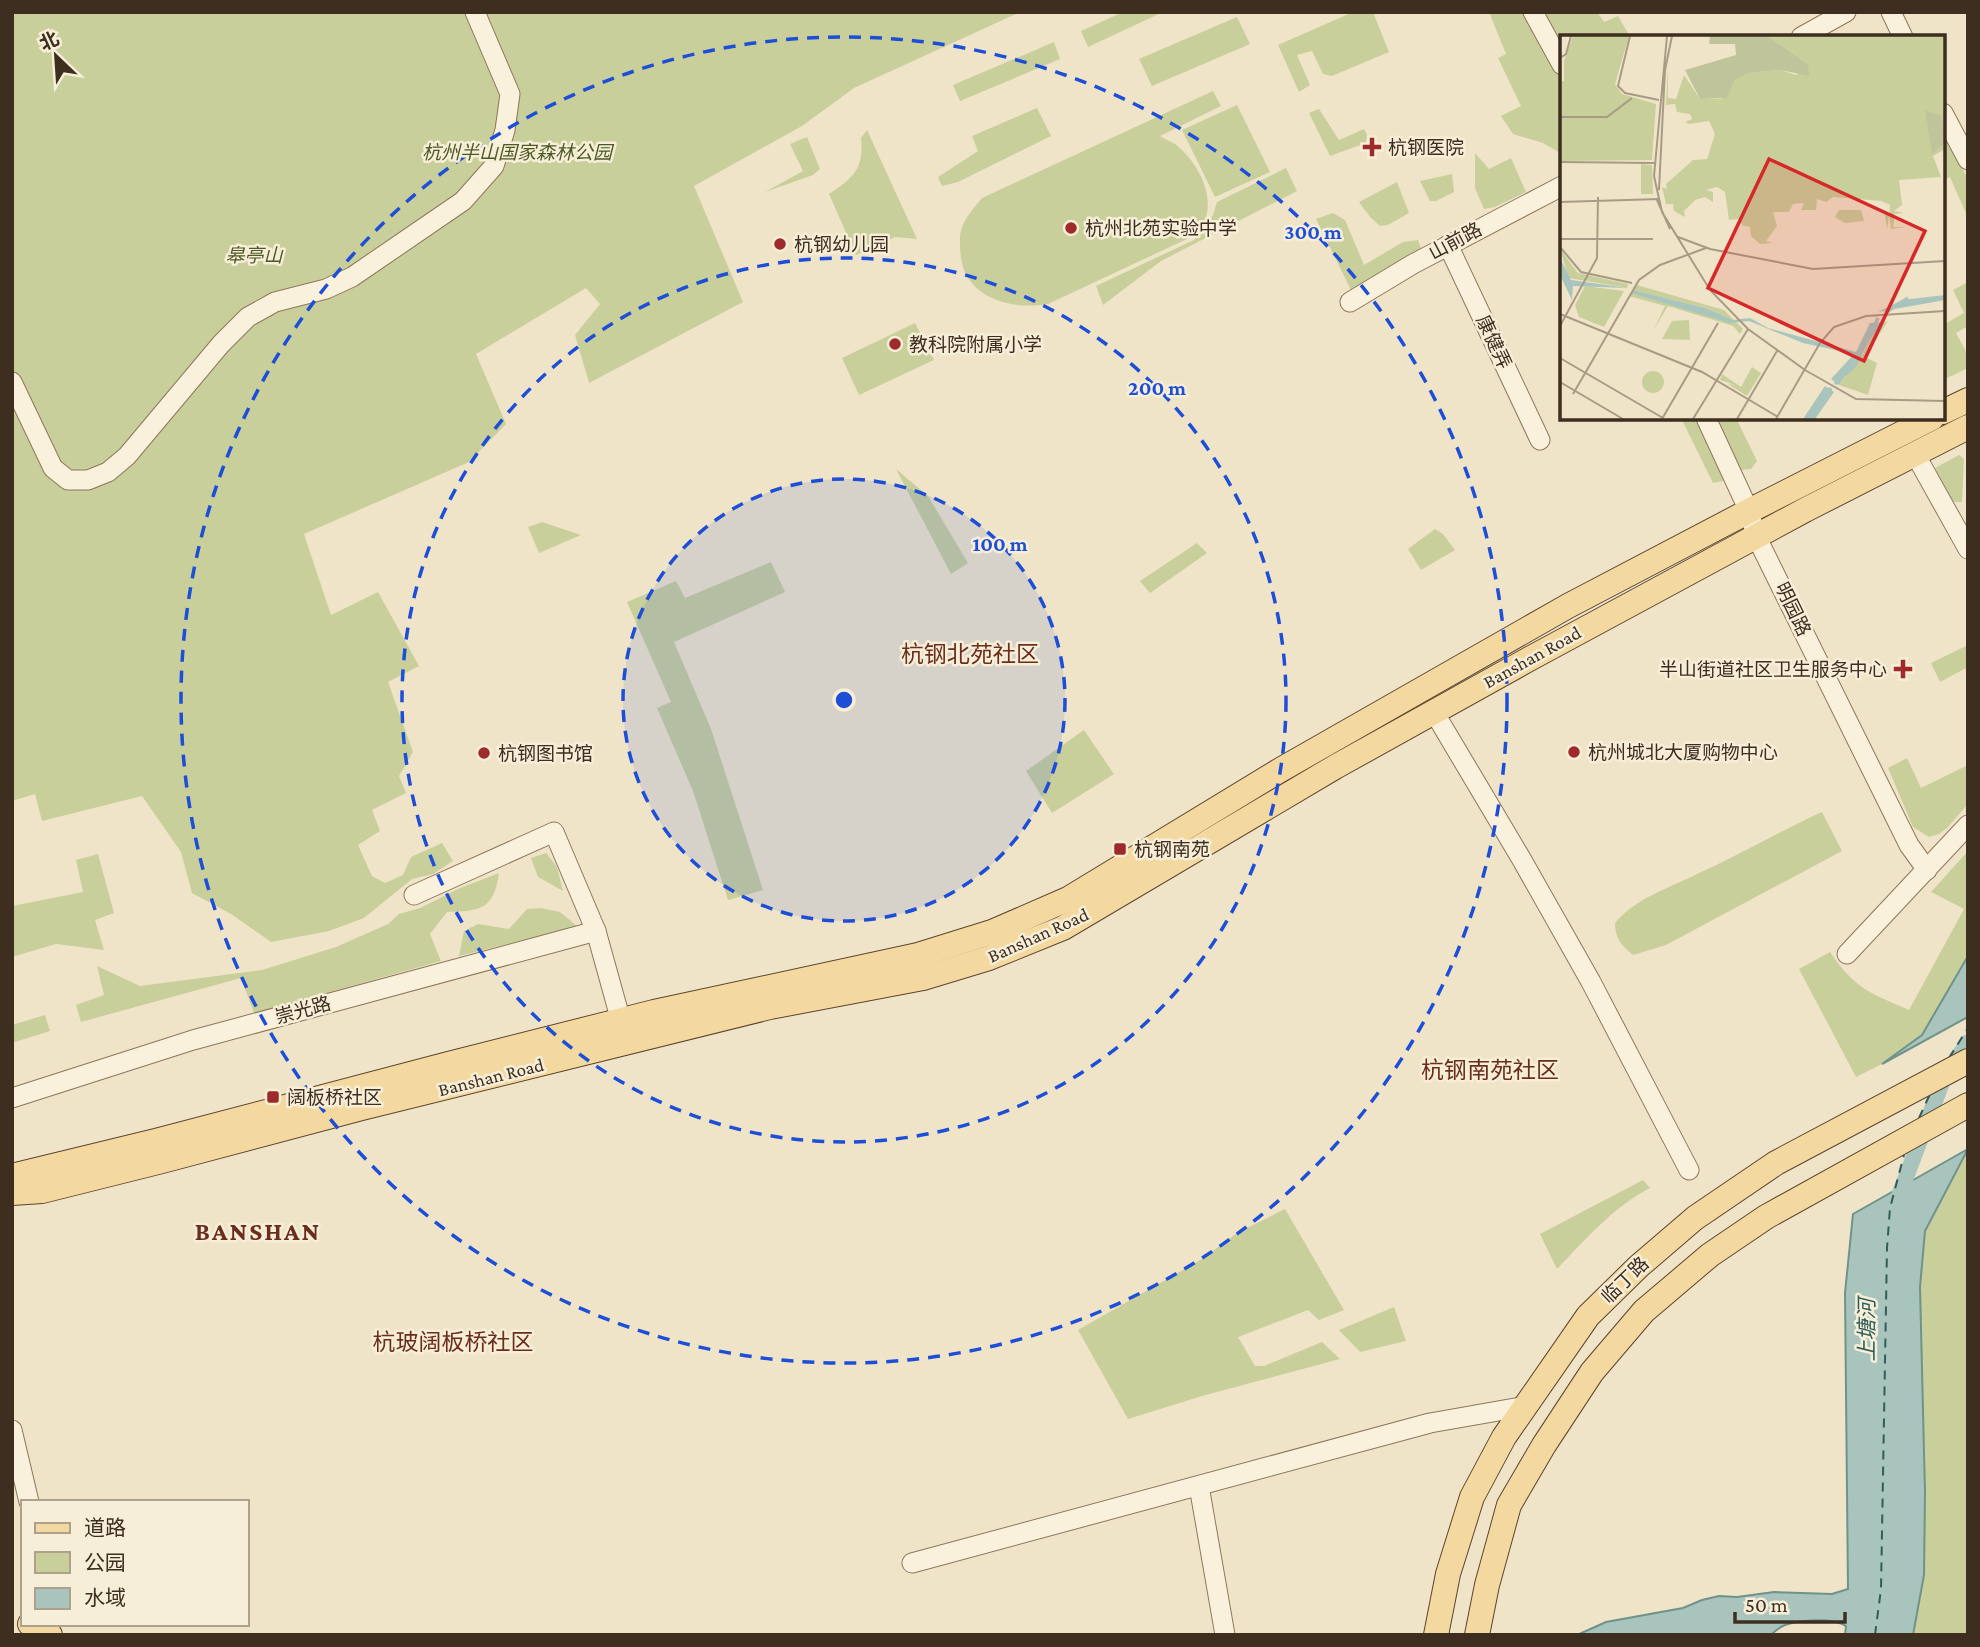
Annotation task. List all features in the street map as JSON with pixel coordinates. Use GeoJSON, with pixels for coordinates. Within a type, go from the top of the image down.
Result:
{"type":"FeatureCollection","features":[{"type":"Feature","properties":{"kind":"main road"},"geometry":{"type":"LineString","coordinates":[[1945,411],[1968,400]]}},
{"type":"Feature","properties":{"kind":"main road","name":"Banshan Road"},"geometry":{"type":"LineString","coordinates":[[12,1176],[621,1021],[918,955],[992,932],[1068,898],[1370,719],[1568,606],[1927,420]]}},
{"type":"Feature","properties":{"kind":"main road","name":"Banshan Road"},"geometry":{"type":"LineString","coordinates":[[12,1193],[42,1191],[770,1007],[923,978],[989,958],[1063,928],[1335,767],[1434,712],[1756,536],[1968,427]]}},
{"type":"Feature","properties":{"kind":"main road","name":"临丁路"},"geometry":{"type":"LineString","coordinates":[[1436,1635],[1448,1574],[1472,1497],[1504,1437],[1588,1315],[1695,1218],[1776,1163],[1968,1060]]}},
{"type":"Feature","properties":{"kind":"main road","name":"临丁路"},"geometry":{"type":"LineString","coordinates":[[1477,1635],[1487,1585],[1509,1505],[1586,1382],[1644,1311],[1710,1255],[1766,1217],[1968,1105]]}},
{"type":"Feature","properties":{"kind":"main road"},"geometry":{"type":"LineString","coordinates":[[34,1626],[50,1635]]}},
{"type":"Feature","properties":{"kind":"street"},"geometry":{"type":"LineString","coordinates":[[12,382],[53,468],[68,480],[88,480],[108,472],[127,456],[221,344],[248,317],[275,302],[326,289],[352,277],[463,201],[494,166],[505,130],[510,94],[475,12]]}},
{"type":"Feature","properties":{"kind":"street"},"geometry":{"type":"LineString","coordinates":[[1533,12],[1560,61]]}},
{"type":"Feature","properties":{"kind":"street"},"geometry":{"type":"LineString","coordinates":[[1805,35],[1846,12]]}},
{"type":"Feature","properties":{"kind":"street"},"geometry":{"type":"LineString","coordinates":[[1891,12],[1902,35]]}},
{"type":"Feature","properties":{"kind":"street"},"geometry":{"type":"LineString","coordinates":[[1945,117],[1968,160]]}},
{"type":"Feature","properties":{"kind":"street","name":"山前路"},"geometry":{"type":"LineString","coordinates":[[1350,302],[1448,245],[1560,187]]}},
{"type":"Feature","properties":{"kind":"street","name":"康健弄"},"geometry":{"type":"LineString","coordinates":[[1448,245],[1540,440]]}},
{"type":"Feature","properties":{"kind":"street","name":"明园路"},"geometry":{"type":"LineString","coordinates":[[1707,420],[1749,511],[1756,536],[1909,845],[1927,870]]}},
{"type":"Feature","properties":{"kind":"street"},"geometry":{"type":"LineString","coordinates":[[1915,454],[1968,549]]}},
{"type":"Feature","properties":{"kind":"street"},"geometry":{"type":"LineString","coordinates":[[1434,712],[1591,982],[1689,1170]]}},
{"type":"Feature","properties":{"kind":"street"},"geometry":{"type":"LineString","coordinates":[[1847,954],[1968,825]]}},
{"type":"Feature","properties":{"kind":"street"},"geometry":{"type":"LineString","coordinates":[[414,895],[554,832],[596,931],[621,1021]]}},
{"type":"Feature","properties":{"kind":"street","name":"崇光路"},"geometry":{"type":"LineString","coordinates":[[12,1098],[193,1040],[596,931]]}},
{"type":"Feature","properties":{"kind":"street"},"geometry":{"type":"LineString","coordinates":[[912,1563],[1430,1423],[1526,1406]]}},
{"type":"Feature","properties":{"kind":"street"},"geometry":{"type":"LineString","coordinates":[[12,1430],[29,1500]]}},
{"type":"Feature","properties":{"kind":"street"},"geometry":{"type":"LineString","coordinates":[[1199,1486],[1225,1635]]}},
{"type":"Feature","properties":{"kind":"green space","name":"皋亭山"},"geometry":{"type":"Polygon","coordinates":[[[12,12],[1020,12],[854,88],[802,126],[694,186],[743,302],[589,383],[575,335],[600,304],[586,288],[476,354],[506,424],[469,462],[304,534],[331,615],[378,592],[419,666],[388,682],[413,752],[399,776],[406,793],[372,810],[380,831],[358,845],[372,876],[385,883],[403,875],[411,857],[442,843],[453,861],[433,874],[412,879],[364,918],[329,931],[271,942],[231,914],[192,893],[181,852],[142,796],[42,821],[35,794],[12,801],[12,12]]]}},
{"type":"Feature","properties":{"kind":"green space"},"geometry":{"type":"Polygon","coordinates":[[[1123,12],[1163,12],[1088,47],[1081,31],[1123,12]]]}},
{"type":"Feature","properties":{"kind":"green space"},"geometry":{"type":"Polygon","coordinates":[[[1353,12],[1373,12],[1389,52],[1332,76],[1323,74],[1312,51],[1297,55],[1310,85],[1299,92],[1278,45],[1353,12]]]}},
{"type":"Feature","properties":{"kind":"green space"},"geometry":{"type":"Polygon","coordinates":[[[1489,12],[1526,12],[1560,75],[1560,153],[1543,143],[1513,134],[1501,116],[1521,106],[1498,58],[1506,54],[1489,12]]]}},
{"type":"Feature","properties":{"kind":"green space"},"geometry":{"type":"Polygon","coordinates":[[[1540,12],[1597,12],[1604,22],[1618,16],[1629,35],[1560,35],[1560,47],[1540,12]]]}},
{"type":"Feature","properties":{"kind":"green space"},"geometry":{"type":"Polygon","coordinates":[[[1237,17],[1250,44],[1152,86],[1139,59],[1237,17]]]}},
{"type":"Feature","properties":{"kind":"green space"},"geometry":{"type":"Polygon","coordinates":[[[1054,42],[1060,59],[960,101],[953,85],[1054,42]]]}},
{"type":"Feature","properties":{"kind":"green space"},"geometry":{"type":"Polygon","coordinates":[[[1213,91],[1221,106],[1160,136],[1175,144],[1189,157],[1200,174],[1207,194],[1206,217],[1187,239],[1048,304],[1006,303],[993,299],[972,283],[961,258],[960,233],[967,217],[982,198],[1213,91]]]}},
{"type":"Feature","properties":{"kind":"green space"},"geometry":{"type":"Polygon","coordinates":[[[1237,105],[1270,172],[1215,197],[1182,130],[1237,105]]]}},
{"type":"Feature","properties":{"kind":"green space"},"geometry":{"type":"Polygon","coordinates":[[[1037,108],[1051,136],[958,182],[942,186],[938,177],[978,151],[972,136],[1037,108]]]}},
{"type":"Feature","properties":{"kind":"green space"},"geometry":{"type":"Polygon","coordinates":[[[1319,109],[1339,140],[1364,129],[1367,135],[1366,143],[1330,156],[1309,113],[1319,109]]]}},
{"type":"Feature","properties":{"kind":"green space"},"geometry":{"type":"Polygon","coordinates":[[[867,130],[917,239],[895,237],[856,255],[829,194],[856,171],[861,157],[861,138],[867,130]]]}},
{"type":"Feature","properties":{"kind":"green space"},"geometry":{"type":"Polygon","coordinates":[[[807,137],[820,169],[813,175],[765,192],[803,171],[790,144],[807,137]]]}},
{"type":"Feature","properties":{"kind":"green space"},"geometry":{"type":"Polygon","coordinates":[[[1945,138],[1968,179],[1968,218],[1950,177],[1945,179],[1945,138]]]}},
{"type":"Feature","properties":{"kind":"green space"},"geometry":{"type":"Polygon","coordinates":[[[1475,153],[1489,169],[1511,158],[1526,192],[1495,207],[1484,209],[1475,188],[1475,153]]]}},
{"type":"Feature","properties":{"kind":"green space"},"geometry":{"type":"Polygon","coordinates":[[[1286,168],[1297,191],[1161,261],[1103,305],[1096,286],[1194,240],[1213,215],[1217,202],[1286,168]]]}},
{"type":"Feature","properties":{"kind":"green space"},"geometry":{"type":"Polygon","coordinates":[[[1452,174],[1454,192],[1436,201],[1430,201],[1420,181],[1452,174]]]}},
{"type":"Feature","properties":{"kind":"green space"},"geometry":{"type":"Polygon","coordinates":[[[1397,182],[1409,213],[1388,225],[1380,226],[1359,202],[1397,182]]]}},
{"type":"Feature","properties":{"kind":"green space"},"geometry":{"type":"Polygon","coordinates":[[[1333,213],[1345,220],[1364,265],[1403,242],[1418,240],[1422,251],[1352,292],[1316,219],[1333,213]]]}},
{"type":"Feature","properties":{"kind":"green space"},"geometry":{"type":"Polygon","coordinates":[[[1968,282],[1968,326],[1956,333],[1968,355],[1968,368],[1945,379],[1945,324],[1964,313],[1953,290],[1968,282]]]}},
{"type":"Feature","properties":{"kind":"green space"},"geometry":{"type":"Polygon","coordinates":[[[915,323],[934,360],[859,395],[842,358],[915,323]]]}},
{"type":"Feature","properties":{"kind":"green space"},"geometry":{"type":"Polygon","coordinates":[[[1682,420],[1700,420],[1723,470],[1723,481],[1713,483],[1682,420]]]}},
{"type":"Feature","properties":{"kind":"green space"},"geometry":{"type":"Polygon","coordinates":[[[1716,420],[1737,420],[1757,461],[1751,469],[1739,470],[1716,420]]]}},
{"type":"Feature","properties":{"kind":"green space"},"geometry":{"type":"Polygon","coordinates":[[[1959,455],[1964,459],[1962,502],[1952,502],[1935,468],[1959,455]]]}},
{"type":"Feature","properties":{"kind":"green space"},"geometry":{"type":"Polygon","coordinates":[[[896,469],[928,496],[968,563],[951,574],[896,469]]]}},
{"type":"Feature","properties":{"kind":"green space"},"geometry":{"type":"Polygon","coordinates":[[[542,522],[581,535],[539,553],[528,527],[542,522]]]}},
{"type":"Feature","properties":{"kind":"green space"},"geometry":{"type":"Polygon","coordinates":[[[1435,529],[1443,534],[1455,550],[1421,570],[1408,549],[1435,529]]]}},
{"type":"Feature","properties":{"kind":"green space"},"geometry":{"type":"Polygon","coordinates":[[[1197,543],[1207,553],[1150,593],[1140,581],[1197,543]]]}},
{"type":"Feature","properties":{"kind":"green space"},"geometry":{"type":"Polygon","coordinates":[[[771,562],[785,592],[674,642],[711,729],[763,890],[728,900],[693,791],[657,708],[671,702],[627,602],[676,581],[685,598],[771,562]]]}},
{"type":"Feature","properties":{"kind":"green space"},"geometry":{"type":"Polygon","coordinates":[[[1968,645],[1968,667],[1940,682],[1931,663],[1968,645]]]}},
{"type":"Feature","properties":{"kind":"green space"},"geometry":{"type":"Polygon","coordinates":[[[1084,730],[1114,774],[1052,813],[1026,771],[1084,730]]]}},
{"type":"Feature","properties":{"kind":"green space"},"geometry":{"type":"Polygon","coordinates":[[[1907,758],[1921,788],[1968,765],[1968,804],[1939,834],[1929,837],[1913,827],[1888,768],[1907,758]]]}},
{"type":"Feature","properties":{"kind":"green space"},"geometry":{"type":"Polygon","coordinates":[[[1822,812],[1842,851],[1666,945],[1633,955],[1620,941],[1615,923],[1633,906],[1822,812]]]}},
{"type":"Feature","properties":{"kind":"green space"},"geometry":{"type":"Polygon","coordinates":[[[1968,851],[1968,956],[1922,1035],[1882,1064],[1856,1077],[1799,969],[1830,952],[1848,975],[1864,988],[1909,1010],[1964,909],[1931,892],[1968,851]]]}},
{"type":"Feature","properties":{"kind":"green space"},"geometry":{"type":"Polygon","coordinates":[[[546,853],[557,867],[563,891],[538,877],[531,858],[546,853]]]}},
{"type":"Feature","properties":{"kind":"green space"},"geometry":{"type":"Polygon","coordinates":[[[98,854],[114,913],[95,920],[104,950],[56,944],[12,957],[12,906],[83,892],[76,860],[98,854]]]}},
{"type":"Feature","properties":{"kind":"green space"},"geometry":{"type":"Polygon","coordinates":[[[499,873],[493,895],[484,906],[468,911],[447,912],[430,934],[441,961],[254,1013],[241,978],[81,1022],[76,1005],[104,995],[97,966],[140,986],[262,970],[336,947],[388,924],[399,914],[420,908],[499,873]]]}},
{"type":"Feature","properties":{"kind":"green space"},"geometry":{"type":"Polygon","coordinates":[[[541,908],[560,912],[578,927],[459,956],[464,931],[478,924],[509,929],[527,909],[541,908]]]}},
{"type":"Feature","properties":{"kind":"green space"},"geometry":{"type":"Polygon","coordinates":[[[45,1015],[50,1031],[12,1043],[12,1025],[45,1015]]]}},
{"type":"Feature","properties":{"kind":"green space"},"geometry":{"type":"Polygon","coordinates":[[[1968,1151],[1968,1635],[1913,1635],[1924,1575],[1920,1287],[1925,1231],[1968,1151]]]}},
{"type":"Feature","properties":{"kind":"green space"},"geometry":{"type":"Polygon","coordinates":[[[1643,1180],[1650,1188],[1612,1214],[1557,1269],[1540,1234],[1643,1180]]]}},
{"type":"Feature","properties":{"kind":"green space"},"geometry":{"type":"Polygon","coordinates":[[[1285,1209],[1344,1310],[1319,1320],[1308,1310],[1238,1337],[1255,1366],[1264,1366],[1322,1342],[1340,1359],[1128,1419],[1078,1330],[1202,1259],[1237,1233],[1285,1209]]]}},
{"type":"Feature","properties":{"kind":"green space"},"geometry":{"type":"Polygon","coordinates":[[[1394,1307],[1406,1341],[1360,1352],[1339,1330],[1394,1307]]]}},
{"type":"Feature","properties":{"kind":"water"},"geometry":{"type":"Polygon","coordinates":[[[1968,956],[1968,1017],[1882,1064],[1922,1035],[1968,956]]]}},
{"type":"Feature","properties":{"kind":"water"},"geometry":{"type":"Polygon","coordinates":[[[1968,1149],[1925,1231],[1920,1287],[1925,1493],[1924,1575],[1913,1635],[1845,1635],[1846,1626],[1833,1621],[1816,1620],[1785,1625],[1771,1635],[1577,1635],[1606,1622],[1683,1608],[1719,1596],[1737,1597],[1774,1592],[1832,1594],[1848,1589],[1845,1293],[1853,1214],[1968,1149]]]}},
{"type":"Feature","properties":{"kind":"waterway","name":"上塘河"},"geometry":{"type":"LineString","coordinates":[[1895,1206],[1943,1080],[1968,1042]]}},
{"type":"Feature","properties":{"kind":"ferry route"},"geometry":{"type":"LineString","coordinates":[[1949,1058],[1968,1028]]}},
{"type":"Feature","properties":{"kind":"ferry route"},"geometry":{"type":"LineString","coordinates":[[1919,1118],[1930,1094]]}},
{"type":"Feature","properties":{"kind":"ferry route"},"geometry":{"type":"LineString","coordinates":[[1875,1635],[1881,1589],[1887,1248],[1890,1208],[1904,1155]]}},
{"type":"Feature","properties":{"kind":"place","name":"杭钢医院"},"geometry":{"type":"Point","coordinates":[1372,147]}},
{"type":"Feature","properties":{"kind":"place","name":"杭州北苑实验中学"},"geometry":{"type":"Point","coordinates":[1071,228]}},
{"type":"Feature","properties":{"kind":"place","name":"杭钢幼儿园"},"geometry":{"type":"Point","coordinates":[780,244]}},
{"type":"Feature","properties":{"kind":"place","name":"教科院附属小学"},"geometry":{"type":"Point","coordinates":[895,344]}},
{"type":"Feature","properties":{"kind":"place","name":"半山街道社区卫生服务中心"},"geometry":{"type":"Point","coordinates":[1903,669]}},
{"type":"Feature","properties":{"kind":"place","name":"杭州城北大厦购物中心"},"geometry":{"type":"Point","coordinates":[1574,752]}},
{"type":"Feature","properties":{"kind":"place","name":"杭钢图书馆"},"geometry":{"type":"Point","coordinates":[484,753]}},
{"type":"Feature","properties":{"kind":"place","name":"杭钢南苑"},"geometry":{"type":"Point","coordinates":[1120,849]}},
{"type":"Feature","properties":{"kind":"place","name":"阔板桥社区"},"geometry":{"type":"Point","coordinates":[273,1097]}},
{"type":"Feature","properties":{"kind":"district","name":"杭钢北苑社区"},"geometry":{"type":"Point","coordinates":[970,654]}},
{"type":"Feature","properties":{"kind":"district","name":"杭钢南苑社区"},"geometry":{"type":"Point","coordinates":[1490,1070]}},
{"type":"Feature","properties":{"kind":"district","name":"BANSHAN"},"geometry":{"type":"Point","coordinates":[258,1231]}},
{"type":"Feature","properties":{"kind":"district","name":"杭玻阔板桥社区"},"geometry":{"type":"Point","coordinates":[453,1342]}},
{"type":"Feature","properties":{"kind":"park label","name":"杭州半山国家森林公园"},"geometry":{"type":"Point","coordinates":[517,152]}}]}
